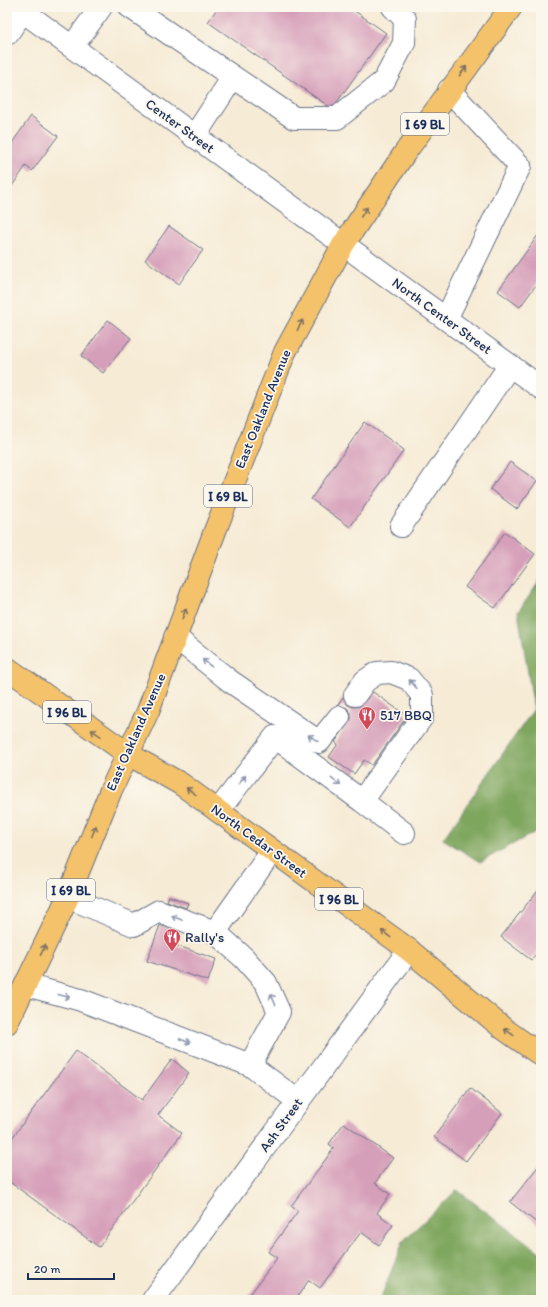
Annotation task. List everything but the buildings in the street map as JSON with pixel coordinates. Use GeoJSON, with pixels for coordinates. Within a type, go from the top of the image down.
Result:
{"type":"FeatureCollection","features":[{"type":"Feature","properties":{"kind":"main road","name":"East Oakland Avenue"},"geometry":{"type":"LineString","coordinates":[[7,1023],[68,897],[110,790],[148,711],[215,531],[285,352],[343,244],[449,90],[511,7]]}},
{"type":"Feature","properties":{"kind":"main road","name":"North Cedar Street"},"geometry":{"type":"LineString","coordinates":[[7,668],[128,754],[181,784],[409,950],[504,1029],[541,1055]]}},
{"type":"Feature","properties":{"kind":"street"},"geometry":{"type":"LineString","coordinates":[[72,46],[101,7]]}},
{"type":"Feature","properties":{"kind":"street"},"geometry":{"type":"LineString","coordinates":[[130,7],[294,118],[337,118],[384,81],[404,43],[405,19],[393,7]]}},
{"type":"Feature","properties":{"kind":"street"},"geometry":{"type":"LineString","coordinates":[[7,34],[20,9]]}},
{"type":"Feature","properties":{"kind":"street","name":"Center Street"},"geometry":{"type":"LineString","coordinates":[[20,9],[343,244]]}},
{"type":"Feature","properties":{"kind":"street"},"geometry":{"type":"LineString","coordinates":[[194,137],[233,77]]}},
{"type":"Feature","properties":{"kind":"street"},"geometry":{"type":"LineString","coordinates":[[446,319],[520,166],[449,90]]}},
{"type":"Feature","properties":{"kind":"street","name":"North Center Street"},"geometry":{"type":"LineString","coordinates":[[343,244],[541,388]]}},
{"type":"Feature","properties":{"kind":"street"},"geometry":{"type":"LineString","coordinates":[[400,526],[510,365]]}},
{"type":"Feature","properties":{"kind":"street"},"geometry":{"type":"LineString","coordinates":[[175,637],[230,681],[319,742],[339,717]]}},
{"type":"Feature","properties":{"kind":"street"},"geometry":{"type":"LineString","coordinates":[[355,696],[365,681],[377,673],[391,672],[409,679],[422,695],[422,717],[362,801]]}},
{"type":"Feature","properties":{"kind":"street"},"geometry":{"type":"LineString","coordinates":[[218,811],[275,737],[404,833]]}},
{"type":"Feature","properties":{"kind":"street"},"geometry":{"type":"LineString","coordinates":[[214,932],[272,851]]}},
{"type":"Feature","properties":{"kind":"street"},"geometry":{"type":"LineString","coordinates":[[68,897],[134,925],[159,911],[214,932],[244,958],[266,983],[279,1012],[250,1065]]}},
{"type":"Feature","properties":{"kind":"street","name":"Ash Street"},"geometry":{"type":"LineString","coordinates":[[153,1300],[409,950]]}},
{"type":"Feature","properties":{"kind":"street"},"geometry":{"type":"LineString","coordinates":[[26,986],[81,1000],[250,1065],[298,1101]]}},
{"type":"Feature","properties":{"kind":"green space"},"geometry":{"type":"Polygon","coordinates":[[[541,579],[541,834],[537,831],[480,862],[443,839],[534,709],[518,612],[541,579]]]}},
{"type":"Feature","properties":{"kind":"green space"},"geometry":{"type":"Polygon","coordinates":[[[457,1190],[541,1253],[541,1300],[380,1300],[403,1241],[457,1190]]]}},
{"type":"Feature","properties":{"kind":"place","name":"517 BBQ"},"geometry":{"type":"Point","coordinates":[367,730]}},
{"type":"Feature","properties":{"kind":"place","name":"Rally's"},"geometry":{"type":"Point","coordinates":[172,952]}}]}
